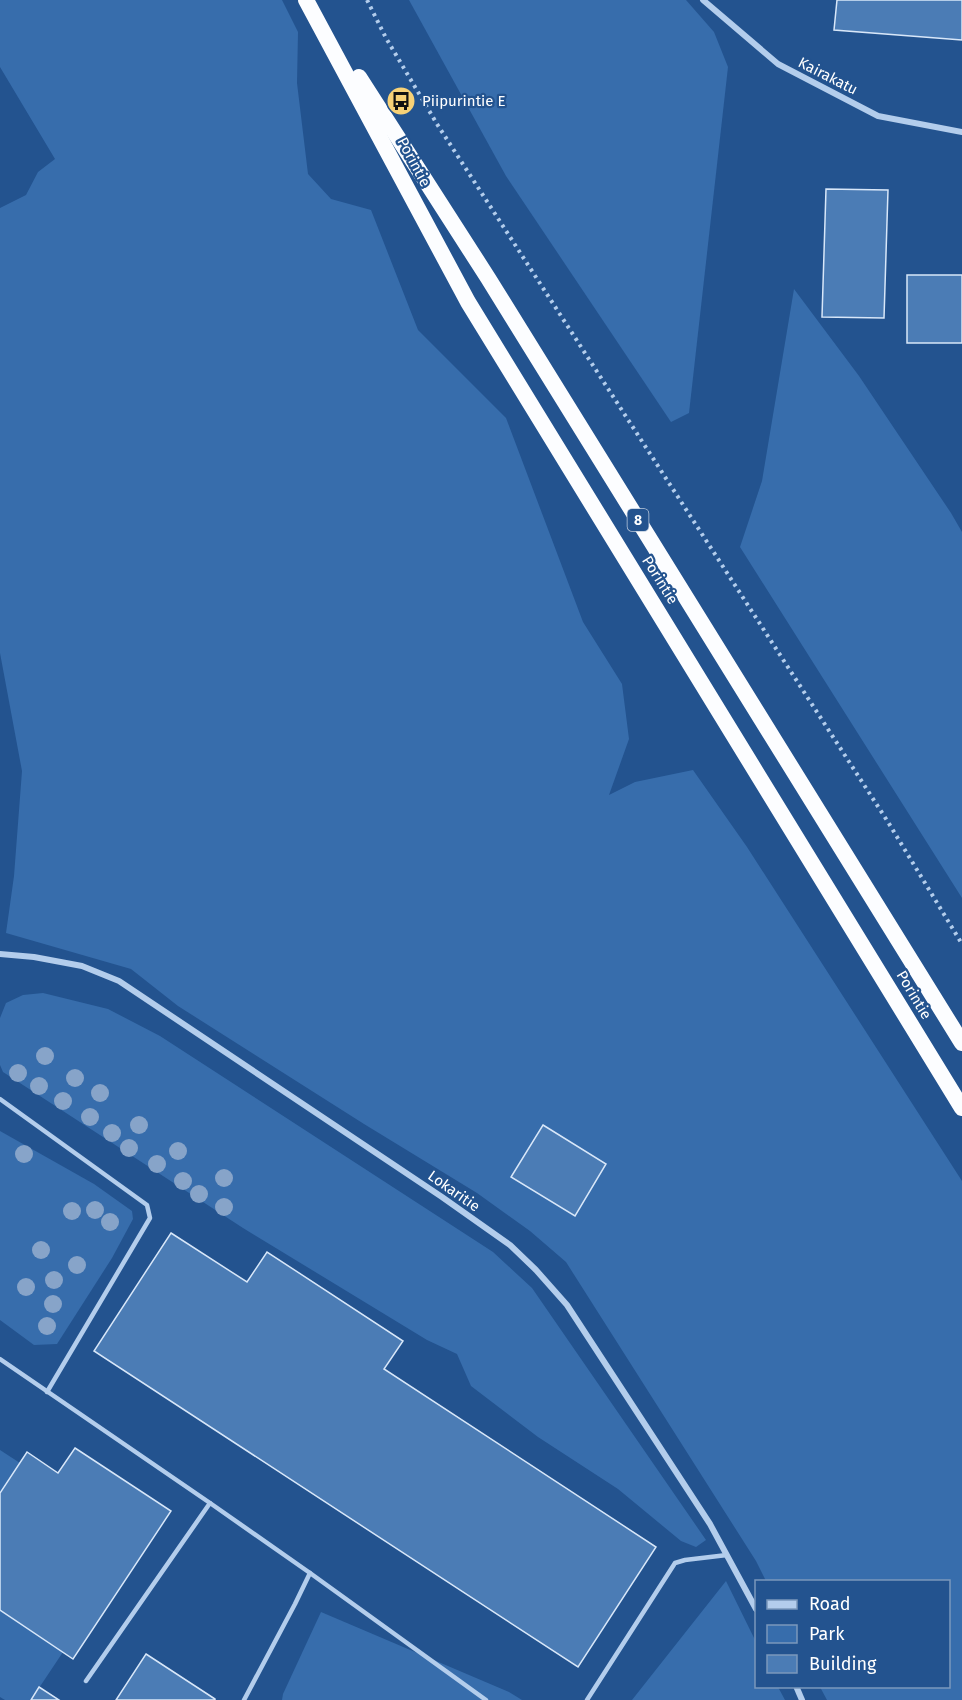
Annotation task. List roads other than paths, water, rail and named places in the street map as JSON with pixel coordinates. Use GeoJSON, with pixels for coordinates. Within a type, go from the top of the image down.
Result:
{"type":"FeatureCollection","features":[{"type":"Feature","properties":{"kind":"highway","name":"Porintie"},"geometry":{"type":"LineString","coordinates":[[308,0],[488,278],[962,1043]]}},
{"type":"Feature","properties":{"kind":"highway","name":"Porintie"},"geometry":{"type":"LineString","coordinates":[[308,0],[468,302],[962,1108]]}},
{"type":"Feature","properties":{"kind":"street","name":"Kairakatu"},"geometry":{"type":"LineString","coordinates":[[703,0],[778,64],[878,116],[962,132]]}},
{"type":"Feature","properties":{"kind":"street","name":"Lokaritie"},"geometry":{"type":"LineString","coordinates":[[0,954],[34,957],[81,966],[119,981],[510,1245],[567,1305],[704,1514],[755,1607]]}},
{"type":"Feature","properties":{"kind":"lane"},"geometry":{"type":"LineString","coordinates":[[0,1099],[147,1205],[150,1218],[47,1392]]}},
{"type":"Feature","properties":{"kind":"lane"},"geometry":{"type":"LineString","coordinates":[[0,1359],[210,1503],[486,1700]]}},
{"type":"Feature","properties":{"kind":"lane"},"geometry":{"type":"LineString","coordinates":[[86,1681],[210,1503]]}},
{"type":"Feature","properties":{"kind":"lane"},"geometry":{"type":"LineString","coordinates":[[587,1700],[675,1563],[727,1555]]}},
{"type":"Feature","properties":{"kind":"lane"},"geometry":{"type":"LineString","coordinates":[[244,1700],[310,1574]]}},
{"type":"Feature","properties":{"kind":"place","name":"Piipurintie E"},"geometry":{"type":"Point","coordinates":[401,101]}}]}
